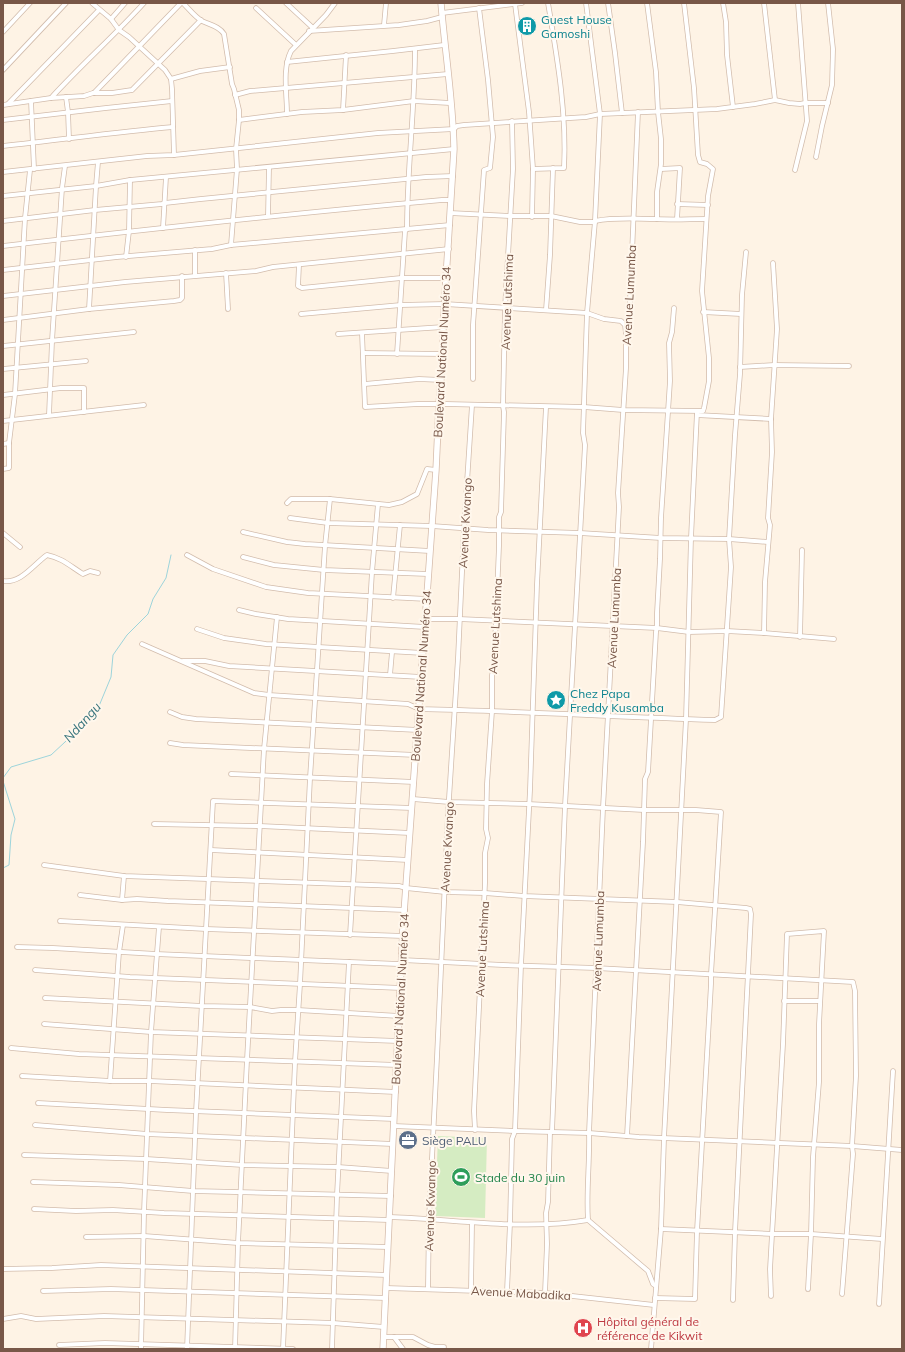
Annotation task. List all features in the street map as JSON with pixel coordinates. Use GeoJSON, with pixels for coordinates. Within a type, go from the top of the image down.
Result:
{"type":"FeatureCollection","features":[{"type":"Feature","properties":{"kind":"main road","name":"Boulevard National Numéro 34"},"geometry":{"type":"LineString","coordinates":[[383,1349],[403,936],[436,470],[443,354],[443,327],[453,176],[454,129],[444,45],[441,3]]}},
{"type":"Feature","properties":{"kind":"street"},"geometry":{"type":"LineString","coordinates":[[3,32],[30,3]]}},
{"type":"Feature","properties":{"kind":"street"},"geometry":{"type":"LineString","coordinates":[[3,70],[66,3]]}},
{"type":"Feature","properties":{"kind":"street"},"geometry":{"type":"LineString","coordinates":[[92,3],[110,19],[119,30],[129,37],[158,64],[171,79],[174,155]]}},
{"type":"Feature","properties":{"kind":"street"},"geometry":{"type":"LineString","coordinates":[[110,19],[125,3]]}},
{"type":"Feature","properties":{"kind":"street"},"geometry":{"type":"LineString","coordinates":[[51,98],[144,3]]}},
{"type":"Feature","properties":{"kind":"street"},"geometry":{"type":"LineString","coordinates":[[94,94],[182,3],[201,20],[222,30],[239,110],[236,149],[237,169],[231,245]]}},
{"type":"Feature","properties":{"kind":"street"},"geometry":{"type":"LineString","coordinates":[[286,3],[311,30]]}},
{"type":"Feature","properties":{"kind":"street"},"geometry":{"type":"LineString","coordinates":[[287,114],[287,62],[291,50],[336,3]]}},
{"type":"Feature","properties":{"kind":"street"},"geometry":{"type":"LineString","coordinates":[[384,26],[386,3]]}},
{"type":"Feature","properties":{"kind":"street"},"geometry":{"type":"LineString","coordinates":[[311,30],[427,22],[442,15],[479,8],[522,3]]}},
{"type":"Feature","properties":{"kind":"street"},"geometry":{"type":"LineString","coordinates":[[533,169],[564,168],[565,149],[558,65],[548,3]]}},
{"type":"Feature","properties":{"kind":"street"},"geometry":{"type":"LineString","coordinates":[[545,1293],[546,1213],[548,1202],[559,967],[565,806],[585,445],[583,433],[587,313],[595,222],[600,114],[586,3]]}},
{"type":"Feature","properties":{"kind":"street"},"geometry":{"type":"LineString","coordinates":[[608,3],[622,113]]}},
{"type":"Feature","properties":{"kind":"street"},"geometry":{"type":"LineString","coordinates":[[647,3],[656,72],[661,139],[661,168],[657,192],[657,219]]}},
{"type":"Feature","properties":{"kind":"street"},"geometry":{"type":"LineString","coordinates":[[684,3],[694,88],[700,162],[708,164],[713,169],[708,196],[705,238],[706,248],[702,291],[709,358],[709,380],[704,408],[702,411],[697,413]]}},
{"type":"Feature","properties":{"kind":"street"},"geometry":{"type":"LineString","coordinates":[[723,3],[733,107]]}},
{"type":"Feature","properties":{"kind":"street"},"geometry":{"type":"LineString","coordinates":[[764,3],[775,100]]}},
{"type":"Feature","properties":{"kind":"street"},"geometry":{"type":"LineString","coordinates":[[796,170],[807,121],[798,3]]}},
{"type":"Feature","properties":{"kind":"street"},"geometry":{"type":"LineString","coordinates":[[816,157],[832,85],[834,66],[828,3]]}},
{"type":"Feature","properties":{"kind":"street"},"geometry":{"type":"LineString","coordinates":[[515,4],[524,70],[533,169],[532,217]]}},
{"type":"Feature","properties":{"kind":"street"},"geometry":{"type":"LineString","coordinates":[[256,8],[296,45]]}},
{"type":"Feature","properties":{"kind":"street"},"geometry":{"type":"LineString","coordinates":[[473,379],[474,306],[484,170],[490,168],[493,137],[479,8]]}},
{"type":"Feature","properties":{"kind":"street"},"geometry":{"type":"LineString","coordinates":[[5,104],[99,10]]}},
{"type":"Feature","properties":{"kind":"street"},"geometry":{"type":"LineString","coordinates":[[5,104],[132,90],[201,20]]}},
{"type":"Feature","properties":{"kind":"street"},"geometry":{"type":"LineString","coordinates":[[287,62],[444,45]]}},
{"type":"Feature","properties":{"kind":"street"},"geometry":{"type":"LineString","coordinates":[[397,354],[401,278],[405,231],[407,228],[408,179],[414,101],[415,48]]}},
{"type":"Feature","properties":{"kind":"street"},"geometry":{"type":"LineString","coordinates":[[343,110],[346,55]]}},
{"type":"Feature","properties":{"kind":"street"},"geometry":{"type":"LineString","coordinates":[[171,79],[200,71],[230,68]]}},
{"type":"Feature","properties":{"kind":"street"},"geometry":{"type":"LineString","coordinates":[[235,95],[250,91],[448,74]]}},
{"type":"Feature","properties":{"kind":"street"},"geometry":{"type":"LineString","coordinates":[[66,97],[69,139]]}},
{"type":"Feature","properties":{"kind":"street"},"geometry":{"type":"LineString","coordinates":[[3,172],[147,156],[236,149],[288,142],[412,131],[454,129],[458,126],[464,125],[586,117],[600,114],[733,107],[775,100],[800,104],[828,103]]}},
{"type":"Feature","properties":{"kind":"street"},"geometry":{"type":"LineString","coordinates":[[3,469],[9,468],[9,442],[15,394],[23,243],[32,169],[31,101]]}},
{"type":"Feature","properties":{"kind":"street"},"geometry":{"type":"LineString","coordinates":[[3,120],[172,101]]}},
{"type":"Feature","properties":{"kind":"street"},"geometry":{"type":"LineString","coordinates":[[239,120],[287,114],[343,110],[414,101],[450,103]]}},
{"type":"Feature","properties":{"kind":"street","name":"Avenue Lumumba"},"geometry":{"type":"LineString","coordinates":[[588,1220],[587,1206],[590,1159],[589,1133],[603,808],[618,535],[618,493],[626,368],[626,342],[629,324],[638,112]]}},
{"type":"Feature","properties":{"kind":"street","name":"Avenue Lutshima"},"geometry":{"type":"LineString","coordinates":[[475,1130],[474,1111],[482,964],[485,853],[488,838],[486,829],[492,711],[492,675],[494,666],[500,530],[499,518],[501,512],[506,308],[512,169],[512,121]]}},
{"type":"Feature","properties":{"kind":"street"},"geometry":{"type":"LineString","coordinates":[[3,146],[69,139],[87,135],[173,127]]}},
{"type":"Feature","properties":{"kind":"street"},"geometry":{"type":"LineString","coordinates":[[3,196],[62,188],[96,186],[130,180],[230,172],[237,169],[454,149]]}},
{"type":"Feature","properties":{"kind":"street"},"geometry":{"type":"LineString","coordinates":[[89,309],[98,162]]}},
{"type":"Feature","properties":{"kind":"street"},"geometry":{"type":"LineString","coordinates":[[49,415],[58,239],[65,166]]}},
{"type":"Feature","properties":{"kind":"street"},"geometry":{"type":"LineString","coordinates":[[268,216],[269,167]]}},
{"type":"Feature","properties":{"kind":"street"},"geometry":{"type":"LineString","coordinates":[[546,310],[550,255],[553,168]]}},
{"type":"Feature","properties":{"kind":"street"},"geometry":{"type":"LineString","coordinates":[[661,168],[680,168],[677,219]]}},
{"type":"Feature","properties":{"kind":"street"},"geometry":{"type":"LineString","coordinates":[[3,221],[129,206],[453,176]]}},
{"type":"Feature","properties":{"kind":"street"},"geometry":{"type":"LineString","coordinates":[[163,228],[166,177]]}},
{"type":"Feature","properties":{"kind":"street"},"geometry":{"type":"LineString","coordinates":[[126,257],[129,231],[130,180]]}},
{"type":"Feature","properties":{"kind":"street"},"geometry":{"type":"LineString","coordinates":[[3,246],[268,216],[451,200]]}},
{"type":"Feature","properties":{"kind":"street"},"geometry":{"type":"LineString","coordinates":[[677,204],[708,205]]}},
{"type":"Feature","properties":{"kind":"street"},"geometry":{"type":"LineString","coordinates":[[450,213],[532,217],[551,216],[580,222],[595,222],[612,218],[706,219]]}},
{"type":"Feature","properties":{"kind":"street"},"geometry":{"type":"LineString","coordinates":[[3,270],[57,263],[212,249],[231,245],[450,225]]}},
{"type":"Feature","properties":{"kind":"street"},"geometry":{"type":"LineString","coordinates":[[3,296],[182,276],[256,271],[448,249]]}},
{"type":"Feature","properties":{"kind":"street"},"geometry":{"type":"LineString","coordinates":[[194,275],[195,250]]}},
{"type":"Feature","properties":{"kind":"street"},"geometry":{"type":"LineString","coordinates":[[142,644],[254,692],[269,695],[408,704],[419,709],[715,720],[721,717],[731,567],[729,539],[740,367],[741,314],[746,252]]}},
{"type":"Feature","properties":{"kind":"street"},"geometry":{"type":"LineString","coordinates":[[764,633],[770,525],[768,518],[768,505],[772,452],[771,419],[777,329],[773,263]]}},
{"type":"Feature","properties":{"kind":"street"},"geometry":{"type":"LineString","coordinates":[[298,265],[298,286],[302,288],[401,278],[446,278]]}},
{"type":"Feature","properties":{"kind":"street"},"geometry":{"type":"LineString","coordinates":[[226,273],[228,310]]}},
{"type":"Feature","properties":{"kind":"street"},"geometry":{"type":"LineString","coordinates":[[3,320],[89,309],[180,300],[183,294],[182,276]]}},
{"type":"Feature","properties":{"kind":"street"},"geometry":{"type":"LineString","coordinates":[[301,314],[400,305],[445,304],[587,313],[604,319],[621,321],[625,325],[626,342]]}},
{"type":"Feature","properties":{"kind":"street"},"geometry":{"type":"LineString","coordinates":[[627,1136],[644,810],[657,628],[661,518],[670,381],[669,343],[672,332],[674,308]]}},
{"type":"Feature","properties":{"kind":"street"},"geometry":{"type":"LineString","coordinates":[[703,312],[741,314]]}},
{"type":"Feature","properties":{"kind":"street"},"geometry":{"type":"LineString","coordinates":[[338,334],[443,327]]}},
{"type":"Feature","properties":{"kind":"street"},"geometry":{"type":"LineString","coordinates":[[3,346],[134,332]]}},
{"type":"Feature","properties":{"kind":"street"},"geometry":{"type":"LineString","coordinates":[[362,333],[365,407],[439,404],[584,407],[668,411],[771,419]]}},
{"type":"Feature","properties":{"kind":"street"},"geometry":{"type":"LineString","coordinates":[[363,353],[443,354]]}},
{"type":"Feature","properties":{"kind":"street"},"geometry":{"type":"LineString","coordinates":[[3,369],[86,361]]}},
{"type":"Feature","properties":{"kind":"street"},"geometry":{"type":"LineString","coordinates":[[740,367],[774,365],[849,366]]}},
{"type":"Feature","properties":{"kind":"street"},"geometry":{"type":"LineString","coordinates":[[365,384],[420,379],[441,380]]}},
{"type":"Feature","properties":{"kind":"street"},"geometry":{"type":"LineString","coordinates":[[3,395],[50,389],[84,388],[84,412]]}},
{"type":"Feature","properties":{"kind":"street"},"geometry":{"type":"LineString","coordinates":[[3,420],[144,405]]}},
{"type":"Feature","properties":{"kind":"street","name":"Avenue Kwango"},"geometry":{"type":"LineString","coordinates":[[428,1288],[429,1218],[444,892],[472,405]]}},
{"type":"Feature","properties":{"kind":"street"},"geometry":{"type":"LineString","coordinates":[[507,1291],[512,1139],[515,1131],[546,407]]}},
{"type":"Feature","properties":{"kind":"street"},"geometry":{"type":"LineString","coordinates":[[651,1349],[661,1229],[664,1138],[686,719],[691,538],[697,413]]}},
{"type":"Feature","properties":{"kind":"street"},"geometry":{"type":"LineString","coordinates":[[3,444],[9,442]]}},
{"type":"Feature","properties":{"kind":"street"},"geometry":{"type":"LineString","coordinates":[[287,503],[291,499],[330,499],[389,505],[398,504],[415,497],[428,470],[436,470]]}},
{"type":"Feature","properties":{"kind":"street"},"geometry":{"type":"LineString","coordinates":[[283,1349],[296,1037],[310,804],[310,778],[325,546],[330,499]]}},
{"type":"Feature","properties":{"kind":"street"},"geometry":{"type":"LineString","coordinates":[[350,935],[372,572],[378,504]]}},
{"type":"Feature","properties":{"kind":"street"},"geometry":{"type":"LineString","coordinates":[[290,518],[328,523],[432,526],[464,529],[580,533],[661,538],[729,539],[768,542]]}},
{"type":"Feature","properties":{"kind":"street"},"geometry":{"type":"LineString","coordinates":[[393,598],[400,525]]}},
{"type":"Feature","properties":{"kind":"street"},"geometry":{"type":"LineString","coordinates":[[243,532],[287,542],[325,546],[398,548],[430,551]]}},
{"type":"Feature","properties":{"kind":"street"},"geometry":{"type":"LineString","coordinates":[[3,533],[20,547]]}},
{"type":"Feature","properties":{"kind":"street"},"geometry":{"type":"LineString","coordinates":[[800,637],[802,550]]}},
{"type":"Feature","properties":{"kind":"street"},"geometry":{"type":"LineString","coordinates":[[3,581],[9,581],[22,576],[47,555],[54,556],[65,561],[83,574],[90,571],[98,573]]}},
{"type":"Feature","properties":{"kind":"street"},"geometry":{"type":"LineString","coordinates":[[187,555],[213,569],[266,587],[322,594],[427,599]]}},
{"type":"Feature","properties":{"kind":"street"},"geometry":{"type":"LineString","coordinates":[[243,557],[274,565],[324,570],[428,574]]}},
{"type":"Feature","properties":{"kind":"street"},"geometry":{"type":"LineString","coordinates":[[239,610],[277,617],[425,627]]}},
{"type":"Feature","properties":{"kind":"street"},"geometry":{"type":"LineString","coordinates":[[235,1348],[238,1243],[256,880],[266,723],[277,617]]}},
{"type":"Feature","properties":{"kind":"street"},"geometry":{"type":"LineString","coordinates":[[425,619],[536,622],[657,628],[689,632],[727,631],[834,639]]}},
{"type":"Feature","properties":{"kind":"street"},"geometry":{"type":"LineString","coordinates":[[197,629],[224,638],[240,641],[319,648],[423,653]]}},
{"type":"Feature","properties":{"kind":"street"},"geometry":{"type":"LineString","coordinates":[[390,676],[392,652]]}},
{"type":"Feature","properties":{"kind":"street"},"geometry":{"type":"LineString","coordinates":[[181,661],[200,661],[229,666],[271,669],[421,677]]}},
{"type":"Feature","properties":{"kind":"street"},"geometry":{"type":"LineString","coordinates":[[170,712],[182,717],[196,719],[418,730]]}},
{"type":"Feature","properties":{"kind":"street"},"geometry":{"type":"LineString","coordinates":[[170,743],[264,749],[416,755]]}},
{"type":"Feature","properties":{"kind":"street"},"geometry":{"type":"LineString","coordinates":[[231,774],[414,782]]}},
{"type":"Feature","properties":{"kind":"street"},"geometry":{"type":"LineString","coordinates":[[413,799],[449,802],[721,812],[697,1231],[695,1299],[655,1298]]}},
{"type":"Feature","properties":{"kind":"street"},"geometry":{"type":"LineString","coordinates":[[187,1347],[196,1112],[213,800],[412,808]]}},
{"type":"Feature","properties":{"kind":"street"},"geometry":{"type":"LineString","coordinates":[[154,824],[212,824],[410,833]]}},
{"type":"Feature","properties":{"kind":"street"},"geometry":{"type":"LineString","coordinates":[[211,850],[408,860]]}},
{"type":"Feature","properties":{"kind":"street"},"geometry":{"type":"LineString","coordinates":[[44,865],[124,876],[400,886],[444,892],[715,904],[750,909],[751,914],[733,1300]]}},
{"type":"Feature","properties":{"kind":"street"},"geometry":{"type":"LineString","coordinates":[[122,900],[124,876]]}},
{"type":"Feature","properties":{"kind":"street"},"geometry":{"type":"LineString","coordinates":[[80,895],[122,900],[137,899],[405,910]]}},
{"type":"Feature","properties":{"kind":"street"},"geometry":{"type":"LineString","coordinates":[[60,921],[159,927],[403,936]]}},
{"type":"Feature","properties":{"kind":"street"},"geometry":{"type":"LineString","coordinates":[[110,1081],[119,952],[123,925]]}},
{"type":"Feature","properties":{"kind":"street"},"geometry":{"type":"LineString","coordinates":[[141,1347],[144,1212],[151,1032],[159,927]]}},
{"type":"Feature","properties":{"kind":"street"},"geometry":{"type":"LineString","coordinates":[[771,1296],[770,1269],[773,1234],[787,934],[824,931],[820,1001],[819,1082],[814,1144],[808,1289]]}},
{"type":"Feature","properties":{"kind":"street"},"geometry":{"type":"LineString","coordinates":[[17,948],[53,948],[349,962],[402,961],[596,968],[853,982],[855,991],[856,1076],[852,1168],[842,1294]]}},
{"type":"Feature","properties":{"kind":"street"},"geometry":{"type":"LineString","coordinates":[[332,1349],[338,1167],[349,962]]}},
{"type":"Feature","properties":{"kind":"street"},"geometry":{"type":"LineString","coordinates":[[35,970],[155,978],[400,988]]}},
{"type":"Feature","properties":{"kind":"street"},"geometry":{"type":"LineString","coordinates":[[45,998],[153,1004],[250,1007],[272,1011],[298,1010],[399,1016]]}},
{"type":"Feature","properties":{"kind":"street"},"geometry":{"type":"LineString","coordinates":[[784,1001],[820,1001]]}},
{"type":"Feature","properties":{"kind":"street"},"geometry":{"type":"LineString","coordinates":[[44,1024],[151,1032],[398,1041]]}},
{"type":"Feature","properties":{"kind":"street"},"geometry":{"type":"LineString","coordinates":[[11,1048],[61,1053],[397,1065]]}},
{"type":"Feature","properties":{"kind":"street"},"geometry":{"type":"LineString","coordinates":[[879,1304],[893,1071]]}},
{"type":"Feature","properties":{"kind":"street"},"geometry":{"type":"LineString","coordinates":[[22,1076],[110,1081],[150,1081],[396,1092]]}},
{"type":"Feature","properties":{"kind":"street"},"geometry":{"type":"LineString","coordinates":[[38,1103],[196,1112],[394,1119]]}},
{"type":"Feature","properties":{"kind":"street"},"geometry":{"type":"LineString","coordinates":[[35,1125],[147,1134],[393,1144]]}},
{"type":"Feature","properties":{"kind":"street"},"geometry":{"type":"LineString","coordinates":[[394,1126],[589,1133],[664,1138],[852,1146],[902,1150]]}},
{"type":"Feature","properties":{"kind":"street"},"geometry":{"type":"LineString","coordinates":[[24,1155],[243,1166],[338,1167],[392,1171]]}},
{"type":"Feature","properties":{"kind":"street"},"geometry":{"type":"LineString","coordinates":[[34,1182],[119,1185],[193,1191],[391,1196]]}},
{"type":"Feature","properties":{"kind":"street"},"geometry":{"type":"LineString","coordinates":[[34,1209],[76,1211],[113,1210],[336,1219],[429,1218],[472,1223],[547,1225],[566,1224],[588,1220],[648,1272],[653,1284],[656,1286]]}},
{"type":"Feature","properties":{"kind":"street"},"geometry":{"type":"LineString","coordinates":[[471,1290],[472,1223]]}},
{"type":"Feature","properties":{"kind":"street"},"geometry":{"type":"LineString","coordinates":[[661,1229],[773,1234],[811,1234],[882,1239]]}},
{"type":"Feature","properties":{"kind":"street"},"geometry":{"type":"LineString","coordinates":[[86,1237],[144,1236],[238,1243],[388,1247]]}},
{"type":"Feature","properties":{"kind":"street"},"geometry":{"type":"LineString","coordinates":[[3,1269],[52,1268],[101,1264],[387,1275]]}},
{"type":"Feature","properties":{"kind":"street","name":"Avenue Mabadika"},"geometry":{"type":"LineString","coordinates":[[386,1288],[428,1288],[545,1293],[654,1305]]}},
{"type":"Feature","properties":{"kind":"street"},"geometry":{"type":"LineString","coordinates":[[44,1291],[79,1289],[143,1290],[386,1298]]}},
{"type":"Feature","properties":{"kind":"street"},"geometry":{"type":"LineString","coordinates":[[3,1319],[20,1316],[36,1319],[104,1316],[237,1320],[384,1327]]}},
{"type":"Feature","properties":{"kind":"street"},"geometry":{"type":"LineString","coordinates":[[384,1337],[413,1337],[428,1345],[444,1347]]}},
{"type":"Feature","properties":{"kind":"street"},"geometry":{"type":"LineString","coordinates":[[394,1337],[403,1349]]}},
{"type":"Feature","properties":{"kind":"street"},"geometry":{"type":"LineString","coordinates":[[59,1344],[105,1343],[141,1347],[293,1349]]}},
{"type":"Feature","properties":{"kind":"green space","name":"Stade du 30 juin"},"geometry":{"type":"Polygon","coordinates":[[[438,1136],[487,1138],[485,1218],[435,1216],[438,1136]]]}},
{"type":"Feature","properties":{"kind":"waterway","name":"Ndangu"},"geometry":{"type":"LineString","coordinates":[[3,778],[11,767],[51,755],[79,729],[99,706],[111,677],[113,655],[127,635],[148,614],[153,599],[166,578],[171,555]]}},
{"type":"Feature","properties":{"kind":"waterway","name":"Ndangu"},"geometry":{"type":"LineString","coordinates":[[3,781],[15,819],[11,835],[9,865],[3,868]]}},
{"type":"Feature","properties":{"kind":"place","name":"Guest House Gamoshi"},"geometry":{"type":"Point","coordinates":[527,26]}},
{"type":"Feature","properties":{"kind":"place","name":"Chez Papa Freddy Kusamba"},"geometry":{"type":"Point","coordinates":[556,700]}},
{"type":"Feature","properties":{"kind":"place","name":"Siège PALU"},"geometry":{"type":"Point","coordinates":[408,1140]}},
{"type":"Feature","properties":{"kind":"place","name":"Stade du 30 juin"},"geometry":{"type":"Point","coordinates":[461,1177]}},
{"type":"Feature","properties":{"kind":"place","name":"Hôpital général de référence de Kikwit"},"geometry":{"type":"Point","coordinates":[583,1328]}}]}
